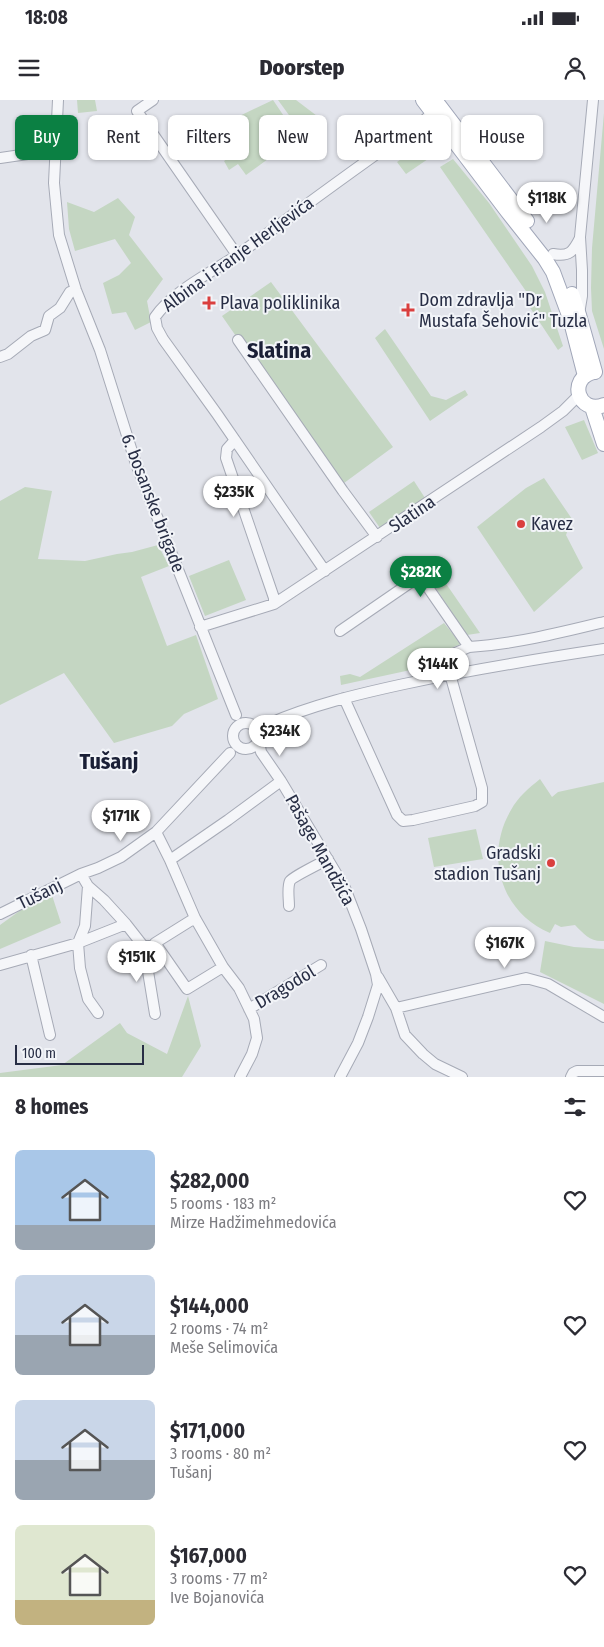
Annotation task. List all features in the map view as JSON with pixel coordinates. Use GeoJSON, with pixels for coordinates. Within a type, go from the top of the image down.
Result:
{"type":"FeatureCollection","features":[{"type":"Feature","properties":{"kind":"main road"},"geometry":{"type":"LineString","coordinates":[[423,100],[436,106],[553,254],[567,281],[579,315],[595,374]]}},
{"type":"Feature","properties":{"kind":"main road"},"geometry":{"type":"LineString","coordinates":[[436,106],[553,272],[570,318],[595,374]]}},
{"type":"Feature","properties":{"kind":"main road"},"geometry":{"type":"LineString","coordinates":[[595,374],[579,384],[594,404],[604,444]]}},
{"type":"Feature","properties":{"kind":"street","name":"6. bosanske brigade"},"geometry":{"type":"LineString","coordinates":[[57,115],[58,100]]}},
{"type":"Feature","properties":{"kind":"street"},"geometry":{"type":"LineString","coordinates":[[153,100],[138,111],[237,255]]}},
{"type":"Feature","properties":{"kind":"street"},"geometry":{"type":"LineString","coordinates":[[579,315],[582,279],[580,238],[593,100]]}},
{"type":"Feature","properties":{"kind":"street","name":"Albina i Franje Herljevića"},"geometry":{"type":"LineString","coordinates":[[325,571],[163,339],[157,328],[155,317],[161,309],[182,292],[237,255],[421,123],[436,106]]}},
{"type":"Feature","properties":{"kind":"street"},"geometry":{"type":"LineString","coordinates":[[0,158],[15,156]]}},
{"type":"Feature","properties":{"kind":"street","name":"6. bosanske brigade"},"geometry":{"type":"LineString","coordinates":[[55,160],[54,182],[58,235],[76,290],[100,350],[136,464],[236,715]]}},
{"type":"Feature","properties":{"kind":"street"},"geometry":{"type":"LineString","coordinates":[[553,254],[568,254],[576,247],[580,238]]}},
{"type":"Feature","properties":{"kind":"street"},"geometry":{"type":"LineString","coordinates":[[0,357],[8,354],[31,336],[45,330],[49,316],[60,308],[70,292],[76,290]]}},
{"type":"Feature","properties":{"kind":"street"},"geometry":{"type":"LineString","coordinates":[[238,340],[377,537]]}},
{"type":"Feature","properties":{"kind":"street","name":"Slatina"},"geometry":{"type":"LineString","coordinates":[[200,627],[274,604],[563,411],[594,404]]}},
{"type":"Feature","properties":{"kind":"street"},"geometry":{"type":"LineString","coordinates":[[235,440],[227,449],[226,458],[274,598],[274,604]]}},
{"type":"Feature","properties":{"kind":"street"},"geometry":{"type":"LineString","coordinates":[[340,631],[420,576],[469,647]]}},
{"type":"Feature","properties":{"kind":"street"},"geometry":{"type":"LineString","coordinates":[[344,698],[397,815],[403,821],[475,806],[482,802],[482,788],[450,674],[449,664],[453,654],[469,647],[498,645],[545,637],[604,622]]}},
{"type":"Feature","properties":{"kind":"street"},"geometry":{"type":"LineString","coordinates":[[235,728],[242,723],[268,724],[344,698],[450,674],[604,649]]}},
{"type":"Feature","properties":{"kind":"street"},"geometry":{"type":"LineString","coordinates":[[230,753],[236,715],[259,732],[259,738]]}},
{"type":"Feature","properties":{"kind":"street"},"geometry":{"type":"LineString","coordinates":[[230,753],[254,747],[268,724]]}},
{"type":"Feature","properties":{"kind":"street","name":"Pašage Mandžića"},"geometry":{"type":"LineString","coordinates":[[259,738],[261,752],[281,781],[348,894],[376,974],[378,985],[368,1016],[358,1043],[340,1077]]}},
{"type":"Feature","properties":{"kind":"street"},"geometry":{"type":"LineString","coordinates":[[233,740],[242,749]]}},
{"type":"Feature","properties":{"kind":"street","name":"Tušanj"},"geometry":{"type":"LineString","coordinates":[[0,914],[81,874],[121,857],[156,832],[230,753]]}},
{"type":"Feature","properties":{"kind":"street"},"geometry":{"type":"LineString","coordinates":[[170,860],[281,781]]}},
{"type":"Feature","properties":{"kind":"street","name":"Dragodol"},"geometry":{"type":"LineString","coordinates":[[156,832],[195,918],[223,966],[239,988],[254,1019],[257,1038],[252,1054],[240,1077]]}},
{"type":"Feature","properties":{"kind":"street"},"geometry":{"type":"LineString","coordinates":[[289,906],[289,882],[328,859]]}},
{"type":"Feature","properties":{"kind":"street","name":"Tušanj"},"geometry":{"type":"LineString","coordinates":[[81,874],[88,886],[104,900],[144,947],[155,1014]]}},
{"type":"Feature","properties":{"kind":"street","name":"Tušanj"},"geometry":{"type":"LineString","coordinates":[[88,886],[85,926],[78,943],[80,968],[88,998],[98,1013]]}},
{"type":"Feature","properties":{"kind":"street"},"geometry":{"type":"LineString","coordinates":[[144,947],[155,944],[195,918]]}},
{"type":"Feature","properties":{"kind":"street"},"geometry":{"type":"LineString","coordinates":[[0,965],[78,943],[126,924]]}},
{"type":"Feature","properties":{"kind":"street"},"geometry":{"type":"LineString","coordinates":[[155,944],[187,990],[223,966]]}},
{"type":"Feature","properties":{"kind":"street"},"geometry":{"type":"LineString","coordinates":[[31,955],[50,1036]]}},
{"type":"Feature","properties":{"kind":"street","name":"Dragodol"},"geometry":{"type":"LineString","coordinates":[[249,1009],[321,965]]}},
{"type":"Feature","properties":{"kind":"street"},"geometry":{"type":"LineString","coordinates":[[376,974],[396,1008],[405,1035],[435,1064],[462,1077]]}},
{"type":"Feature","properties":{"kind":"street"},"geometry":{"type":"LineString","coordinates":[[396,1008],[526,978],[548,984],[604,1016]]}},
{"type":"Feature","properties":{"kind":"street"},"geometry":{"type":"LineString","coordinates":[[571,1077],[577,1071],[604,1071]]}},
{"type":"Feature","properties":{"kind":"green space"},"geometry":{"type":"Polygon","coordinates":[[[77,100],[95,100],[97,111],[78,113],[77,100]]]}},
{"type":"Feature","properties":{"kind":"green space"},"geometry":{"type":"Polygon","coordinates":[[[273,100],[283,115],[259,115],[259,160],[267,160],[246,175],[238,164],[229,170],[224,161],[249,160],[249,115],[242,115],[273,100]]]}},
{"type":"Feature","properties":{"kind":"green space"},"geometry":{"type":"Polygon","coordinates":[[[278,100],[296,100],[316,115],[289,115],[278,100]]]}},
{"type":"Feature","properties":{"kind":"green space"},"geometry":{"type":"Polygon","coordinates":[[[604,113],[604,349],[592,311],[591,288],[592,248],[604,113]]]}},
{"type":"Feature","properties":{"kind":"green space"},"geometry":{"type":"Polygon","coordinates":[[[453,159],[489,203],[532,266],[545,292],[563,346],[558,350],[525,300],[530,297],[440,167],[453,159]]]}},
{"type":"Feature","properties":{"kind":"green space"},"geometry":{"type":"Polygon","coordinates":[[[400,160],[427,160],[406,174],[397,162],[400,160]]]}},
{"type":"Feature","properties":{"kind":"green space"},"geometry":{"type":"Polygon","coordinates":[[[118,198],[135,217],[129,235],[163,279],[147,301],[151,322],[135,330],[126,312],[112,314],[103,283],[119,275],[131,263],[115,239],[75,251],[69,229],[67,202],[94,212],[118,198]]]}},
{"type":"Feature","properties":{"kind":"green space"},"geometry":{"type":"Polygon","coordinates":[[[271,282],[393,447],[340,486],[222,316],[271,282]]]}},
{"type":"Feature","properties":{"kind":"green space"},"geometry":{"type":"Polygon","coordinates":[[[385,329],[431,396],[446,400],[465,390],[468,395],[430,421],[375,338],[385,329]]]}},
{"type":"Feature","properties":{"kind":"green space"},"geometry":{"type":"Polygon","coordinates":[[[584,420],[598,453],[582,460],[565,427],[584,420]]]}},
{"type":"Feature","properties":{"kind":"green space"},"geometry":{"type":"Polygon","coordinates":[[[544,478],[572,519],[566,535],[583,568],[534,612],[477,527],[526,488],[544,478]]]}},
{"type":"Feature","properties":{"kind":"green space"},"geometry":{"type":"Polygon","coordinates":[[[414,481],[425,498],[380,528],[369,512],[414,481]]]}},
{"type":"Feature","properties":{"kind":"green space"},"geometry":{"type":"Polygon","coordinates":[[[25,487],[52,491],[38,559],[85,561],[158,545],[169,566],[141,577],[167,646],[196,635],[218,699],[184,714],[172,726],[114,743],[64,673],[0,705],[0,501],[25,487]]]}},
{"type":"Feature","properties":{"kind":"green space"},"geometry":{"type":"Polygon","coordinates":[[[427,556],[480,633],[467,635],[419,563],[427,556]]]}},
{"type":"Feature","properties":{"kind":"green space"},"geometry":{"type":"Polygon","coordinates":[[[229,560],[246,600],[205,616],[189,576],[229,560]]]}},
{"type":"Feature","properties":{"kind":"green space"},"geometry":{"type":"Polygon","coordinates":[[[444,623],[461,644],[439,653],[443,663],[341,685],[340,676],[350,674],[360,677],[444,623]]]}},
{"type":"Feature","properties":{"kind":"green space","name":"Gradski stadion Tušanj"},"geometry":{"type":"Polygon","coordinates":[[[540,779],[552,797],[558,792],[604,782],[604,941],[591,939],[575,925],[561,927],[555,924],[550,933],[533,924],[519,911],[509,897],[502,881],[499,864],[499,846],[503,828],[517,801],[540,779]]]}},
{"type":"Feature","properties":{"kind":"green space"},"geometry":{"type":"Polygon","coordinates":[[[476,829],[483,859],[434,867],[428,838],[476,829]]]}},
{"type":"Feature","properties":{"kind":"green space"},"geometry":{"type":"Polygon","coordinates":[[[50,889],[61,923],[0,949],[0,925],[50,889]]]}},
{"type":"Feature","properties":{"kind":"green space"},"geometry":{"type":"Polygon","coordinates":[[[545,941],[574,947],[604,949],[604,1004],[540,972],[545,941]]]}},
{"type":"Feature","properties":{"kind":"green space"},"geometry":{"type":"Polygon","coordinates":[[[188,996],[201,1046],[182,1077],[0,1077],[0,1073],[62,1065],[120,1023],[127,1033],[167,1054],[188,996]]]}},
{"type":"Feature","properties":{"kind":"place","name":"Plava poliklinika"},"geometry":{"type":"Point","coordinates":[209,303]}},
{"type":"Feature","properties":{"kind":"place","name":"Dom zdravlja \"Dr Mustafa Šehović\" Tuzla"},"geometry":{"type":"Point","coordinates":[408,310]}},
{"type":"Feature","properties":{"kind":"place","name":"Kavez"},"geometry":{"type":"Point","coordinates":[521,524]}},
{"type":"Feature","properties":{"kind":"place","name":"Gradski stadion Tušanj"},"geometry":{"type":"Point","coordinates":[551,863]}},
{"type":"Feature","properties":{"kind":"district","name":"Slatina"},"geometry":{"type":"Point","coordinates":[279,350]}},
{"type":"Feature","properties":{"kind":"district","name":"Tušanj"},"geometry":{"type":"Point","coordinates":[109,761]}}]}
